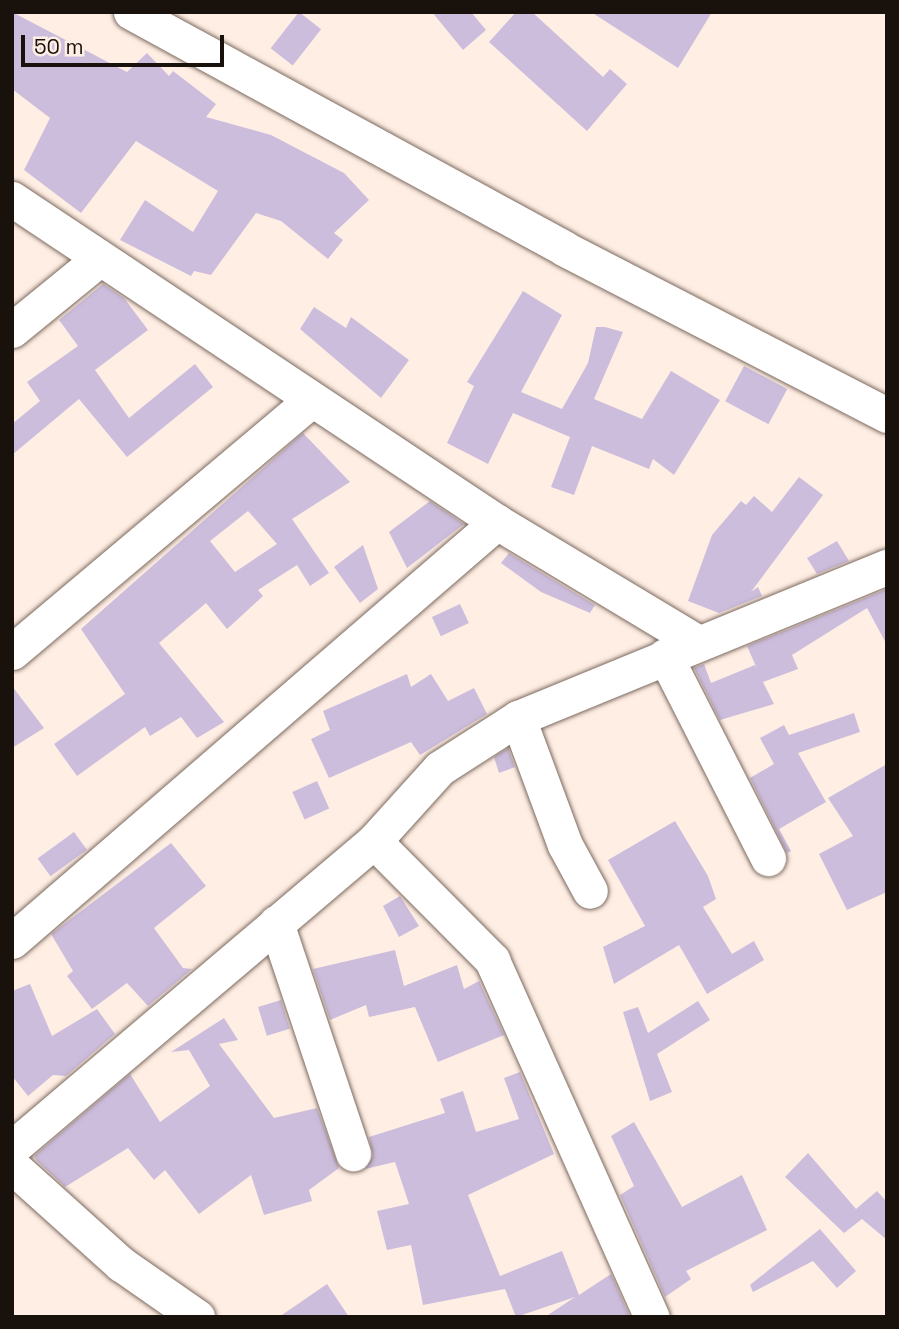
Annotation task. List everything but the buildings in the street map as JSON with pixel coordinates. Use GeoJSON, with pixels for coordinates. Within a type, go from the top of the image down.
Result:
{"type":"FeatureCollection","features":[{"type":"Feature","properties":{"kind":"street"},"geometry":{"type":"LineString","coordinates":[[131,12],[529,230],[887,415]]}},
{"type":"Feature","properties":{"kind":"street"},"geometry":{"type":"LineString","coordinates":[[12,199],[497,522],[697,642]]}},
{"type":"Feature","properties":{"kind":"street"},"geometry":{"type":"LineString","coordinates":[[12,330],[99,259]]}},
{"type":"Feature","properties":{"kind":"street"},"geometry":{"type":"LineString","coordinates":[[12,652],[311,400]]}},
{"type":"Feature","properties":{"kind":"street"},"geometry":{"type":"LineString","coordinates":[[12,941],[497,522]]}},
{"type":"Feature","properties":{"kind":"street"},"geometry":{"type":"LineString","coordinates":[[12,1148],[374,841],[440,768],[518,718],[697,642],[887,567]]}},
{"type":"Feature","properties":{"kind":"street"},"geometry":{"type":"LineString","coordinates":[[665,656],[768,859]]}},
{"type":"Feature","properties":{"kind":"street"},"geometry":{"type":"LineString","coordinates":[[518,718],[565,845],[590,891]]}},
{"type":"Feature","properties":{"kind":"street"},"geometry":{"type":"LineString","coordinates":[[374,841],[492,960],[652,1317]]}},
{"type":"Feature","properties":{"kind":"street"},"geometry":{"type":"LineString","coordinates":[[276,923],[353,1153]]}},
{"type":"Feature","properties":{"kind":"street"},"geometry":{"type":"LineString","coordinates":[[12,1166],[121,1264],[197,1317]]}}]}
